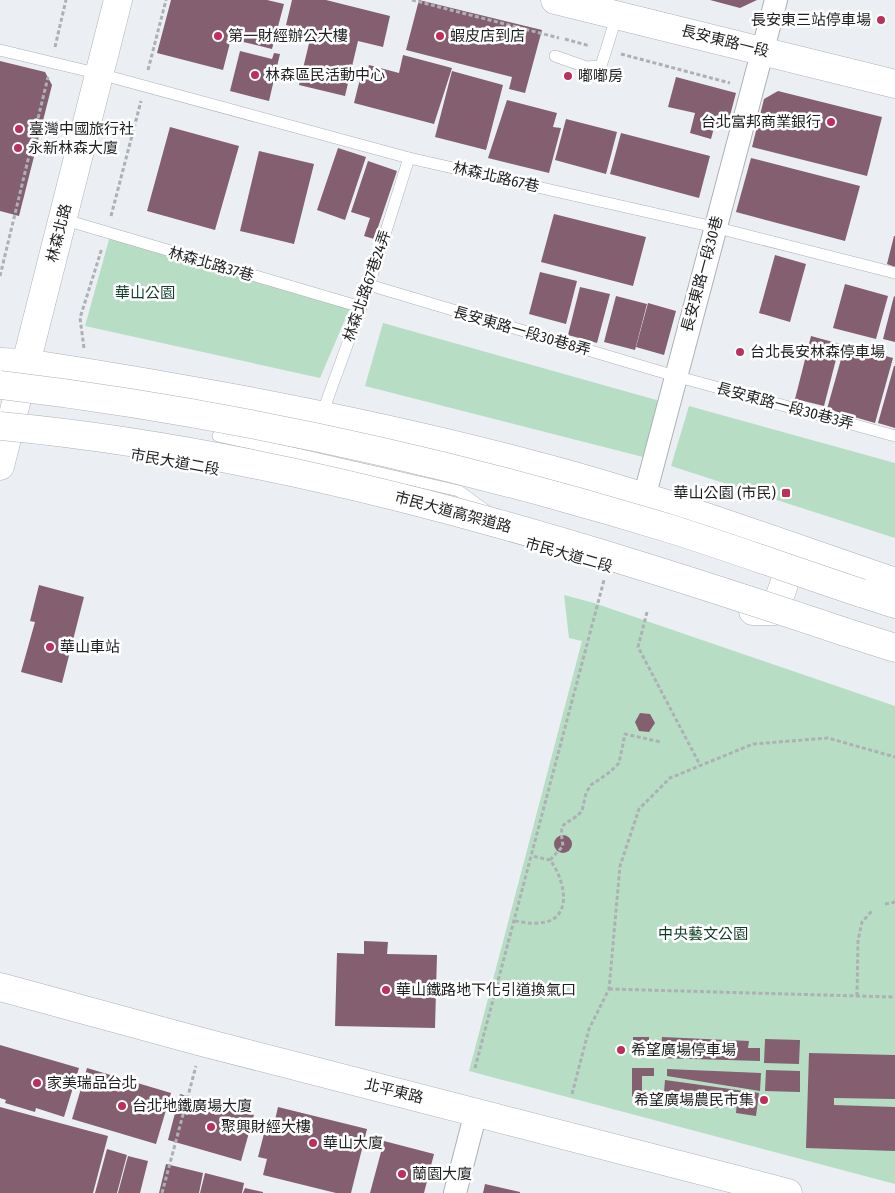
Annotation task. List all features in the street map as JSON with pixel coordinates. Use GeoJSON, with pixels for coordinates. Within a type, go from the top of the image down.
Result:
{"type":"FeatureCollection","features":[{"type":"Feature","properties":{"kind":"main road","name":"林森北路"},"geometry":{"type":"LineString","coordinates":[[0,466],[13,362],[62,219],[118,0]]}},
{"type":"Feature","properties":{"kind":"main road","name":"長安東路一段"},"geometry":{"type":"LineString","coordinates":[[556,0],[895,84]]}},
{"type":"Feature","properties":{"kind":"main road"},"geometry":{"type":"LineString","coordinates":[[13,362],[193,389],[322,414],[532,464],[644,498],[895,582]]}},
{"type":"Feature","properties":{"kind":"main road"},"geometry":{"type":"LineString","coordinates":[[0,385],[174,409],[277,429],[434,464],[671,529],[895,604]]}},
{"type":"Feature","properties":{"kind":"main road","name":"市民大道高架道路"},"geometry":{"type":"LineString","coordinates":[[3,432],[54,431],[266,466],[368,490],[590,550],[895,648]]}},
{"type":"Feature","properties":{"kind":"main road","name":"市民大道二段"},"geometry":{"type":"LineString","coordinates":[[3,432],[247,474],[355,497],[608,565],[798,626],[895,660]]}},
{"type":"Feature","properties":{"kind":"main road"},"geometry":{"type":"LineString","coordinates":[[752,611],[775,611],[792,560],[773,541]]}},
{"type":"Feature","properties":{"kind":"main road"},"geometry":{"type":"LineString","coordinates":[[798,626],[782,613],[799,562],[822,558]]}},
{"type":"Feature","properties":{"kind":"main road","name":"北平東路"},"geometry":{"type":"LineString","coordinates":[[0,987],[202,1042],[788,1193]]}},
{"type":"Feature","properties":{"kind":"street","name":"長安東路一段30巷"},"geometry":{"type":"LineString","coordinates":[[644,498],[714,227],[776,0]]}},
{"type":"Feature","properties":{"kind":"street"},"geometry":{"type":"LineString","coordinates":[[455,1193],[476,1112]]}},
{"type":"Feature","properties":{"kind":"lane"},"geometry":{"type":"LineString","coordinates":[[555,56],[594,68],[601,66],[617,15]]}},
{"type":"Feature","properties":{"kind":"lane","name":"林森北路67巷"},"geometry":{"type":"LineString","coordinates":[[0,50],[100,74],[409,158],[714,227],[895,273]]}},
{"type":"Feature","properties":{"kind":"lane","name":"林森北路67巷24弄"},"geometry":{"type":"LineString","coordinates":[[322,414],[369,286],[409,158]]}},
{"type":"Feature","properties":{"kind":"lane","name":"林森北路37巷"},"geometry":{"type":"LineString","coordinates":[[62,219],[106,234],[361,307]]}},
{"type":"Feature","properties":{"kind":"lane","name":"長安東路一段30巷8弄"},"geometry":{"type":"LineString","coordinates":[[369,286],[675,376]]}},
{"type":"Feature","properties":{"kind":"lane","name":"長安東路一段30巷3弄"},"geometry":{"type":"LineString","coordinates":[[675,376],[895,436]]}},
{"type":"Feature","properties":{"kind":"lane"},"geometry":{"type":"LineString","coordinates":[[227,416],[464,469],[532,464]]}},
{"type":"Feature","properties":{"kind":"lane"},"geometry":{"type":"LineString","coordinates":[[218,436],[458,491],[529,543]]}},
{"type":"Feature","properties":{"kind":"path"},"geometry":{"type":"LineString","coordinates":[[0,276],[66,0]]}},
{"type":"Feature","properties":{"kind":"path"},"geometry":{"type":"LineString","coordinates":[[85,356],[80,318],[106,234],[166,0]]}},
{"type":"Feature","properties":{"kind":"path"},"geometry":{"type":"LineString","coordinates":[[412,0],[729,82],[734,88]]}},
{"type":"Feature","properties":{"kind":"path"},"geometry":{"type":"LineString","coordinates":[[475,1068],[608,565]]}},
{"type":"Feature","properties":{"kind":"path"},"geometry":{"type":"LineString","coordinates":[[647,612],[638,647],[700,764]]}},
{"type":"Feature","properties":{"kind":"path"},"geometry":{"type":"LineString","coordinates":[[550,860],[563,846],[560,830],[564,824],[582,811],[586,793],[591,785],[610,772],[619,763],[625,734],[662,742]]}},
{"type":"Feature","properties":{"kind":"path"},"geometry":{"type":"LineString","coordinates":[[572,1094],[588,1029],[609,989],[620,866],[639,810],[670,778],[700,764],[753,744],[828,738],[895,757]]}},
{"type":"Feature","properties":{"kind":"path"},"geometry":{"type":"LineString","coordinates":[[515,921],[540,924],[557,916],[564,905],[564,884],[550,860],[532,856]]}},
{"type":"Feature","properties":{"kind":"path"},"geometry":{"type":"LineString","coordinates":[[885,904],[895,902]]}},
{"type":"Feature","properties":{"kind":"path"},"geometry":{"type":"LineString","coordinates":[[857,996],[858,940],[862,922],[872,911]]}},
{"type":"Feature","properties":{"kind":"path"},"geometry":{"type":"LineString","coordinates":[[609,989],[895,997]]}},
{"type":"Feature","properties":{"kind":"path"},"geometry":{"type":"LineString","coordinates":[[162,1193],[202,1042]]}},
{"type":"Feature","properties":{"kind":"green space","name":"華山公園"},"geometry":{"type":"Polygon","coordinates":[[[110,236],[350,308],[320,378],[85,326],[110,236]]]}},
{"type":"Feature","properties":{"kind":"green space"},"geometry":{"type":"Polygon","coordinates":[[[383,323],[660,401],[643,457],[365,386],[383,323]]]}},
{"type":"Feature","properties":{"kind":"green space"},"geometry":{"type":"Polygon","coordinates":[[[689,406],[895,463],[895,538],[671,466],[689,406]]]}},
{"type":"Feature","properties":{"kind":"green space","name":"中央藝文公園"},"geometry":{"type":"Polygon","coordinates":[[[564,595],[594,603],[895,706],[895,1184],[469,1071],[582,641],[569,638],[564,595]]]}},
{"type":"Feature","properties":{"kind":"building","name":"第一財經辦公大樓"},"geometry":{"type":"Polygon","coordinates":[[[171,0],[267,0],[284,4],[272,49],[231,39],[223,70],[157,53],[171,0]]]}},
{"type":"Feature","properties":{"kind":"building"},"geometry":{"type":"Polygon","coordinates":[[[292,0],[326,0],[390,16],[383,47],[358,41],[345,96],[299,85],[312,31],[286,25],[292,0]]]}},
{"type":"Feature","properties":{"kind":"building"},"geometry":{"type":"Polygon","coordinates":[[[419,0],[542,30],[525,93],[509,89],[512,77],[406,50],[419,0]]]}},
{"type":"Feature","properties":{"kind":"building"},"geometry":{"type":"Polygon","coordinates":[[[710,0],[757,0],[740,8],[710,0]]]}},
{"type":"Feature","properties":{"kind":"building","name":"林森區民活動中心"},"geometry":{"type":"Polygon","coordinates":[[[240,51],[272,59],[274,53],[280,54],[269,101],[230,91],[240,51]]]}},
{"type":"Feature","properties":{"kind":"building"},"geometry":{"type":"Polygon","coordinates":[[[403,55],[452,68],[434,124],[354,103],[360,79],[365,80],[369,65],[399,73],[403,55]]]}},
{"type":"Feature","properties":{"kind":"building","name":"永新林森大廈"},"geometry":{"type":"Polygon","coordinates":[[[0,61],[45,72],[52,85],[19,216],[0,211],[0,61]]]}},
{"type":"Feature","properties":{"kind":"building"},"geometry":{"type":"Polygon","coordinates":[[[452,71],[503,85],[486,150],[435,137],[452,71]]]}},
{"type":"Feature","properties":{"kind":"building"},"geometry":{"type":"Polygon","coordinates":[[[676,77],[736,93],[727,127],[715,124],[711,139],[690,133],[695,113],[668,107],[676,77]]]}},
{"type":"Feature","properties":{"kind":"building"},"geometry":{"type":"Polygon","coordinates":[[[778,91],[882,117],[867,176],[752,147],[764,99],[778,91]]]}},
{"type":"Feature","properties":{"kind":"building"},"geometry":{"type":"Polygon","coordinates":[[[507,100],[557,113],[553,127],[561,128],[549,173],[488,158],[507,100]]]}},
{"type":"Feature","properties":{"kind":"building"},"geometry":{"type":"Polygon","coordinates":[[[566,119],[617,132],[606,174],[555,160],[566,119]]]}},
{"type":"Feature","properties":{"kind":"building"},"geometry":{"type":"Polygon","coordinates":[[[170,127],[239,146],[215,230],[147,211],[170,127]]]}},
{"type":"Feature","properties":{"kind":"building"},"geometry":{"type":"Polygon","coordinates":[[[621,133],[710,156],[699,198],[610,174],[621,133]]]}},
{"type":"Feature","properties":{"kind":"building"},"geometry":{"type":"Polygon","coordinates":[[[338,148],[366,157],[345,220],[317,210],[338,148]]]}},
{"type":"Feature","properties":{"kind":"building"},"geometry":{"type":"Polygon","coordinates":[[[259,151],[314,164],[294,244],[240,231],[259,151]]]}},
{"type":"Feature","properties":{"kind":"building"},"geometry":{"type":"Polygon","coordinates":[[[751,158],[860,186],[845,241],[736,212],[751,158]]]}},
{"type":"Feature","properties":{"kind":"building"},"geometry":{"type":"Polygon","coordinates":[[[368,161],[397,171],[374,239],[364,236],[370,218],[351,212],[368,161]]]}},
{"type":"Feature","properties":{"kind":"building"},"geometry":{"type":"Polygon","coordinates":[[[554,214],[646,237],[633,286],[541,262],[554,214]]]}},
{"type":"Feature","properties":{"kind":"building"},"geometry":{"type":"Polygon","coordinates":[[[895,236],[895,267],[887,264],[895,236]]]}},
{"type":"Feature","properties":{"kind":"building"},"geometry":{"type":"Polygon","coordinates":[[[775,255],[806,264],[790,322],[759,313],[775,255]]]}},
{"type":"Feature","properties":{"kind":"building"},"geometry":{"type":"Polygon","coordinates":[[[540,272],[577,281],[566,324],[529,314],[540,272]]]}},
{"type":"Feature","properties":{"kind":"building"},"geometry":{"type":"Polygon","coordinates":[[[845,284],[888,296],[876,339],[833,328],[845,284]]]}},
{"type":"Feature","properties":{"kind":"building"},"geometry":{"type":"Polygon","coordinates":[[[580,287],[610,294],[597,343],[568,335],[580,287]]]}},
{"type":"Feature","properties":{"kind":"building"},"geometry":{"type":"Polygon","coordinates":[[[616,296],[647,304],[635,350],[604,342],[616,296]]]}},
{"type":"Feature","properties":{"kind":"building"},"geometry":{"type":"Polygon","coordinates":[[[895,297],[895,342],[883,339],[895,297]]]}},
{"type":"Feature","properties":{"kind":"building"},"geometry":{"type":"Polygon","coordinates":[[[648,303],[676,311],[664,355],[636,347],[648,303]]]}},
{"type":"Feature","properties":{"kind":"building"},"geometry":{"type":"Polygon","coordinates":[[[811,336],[840,344],[824,406],[795,399],[811,336]]]}},
{"type":"Feature","properties":{"kind":"building"},"geometry":{"type":"Polygon","coordinates":[[[845,345],[893,358],[875,423],[827,409],[845,345]]]}},
{"type":"Feature","properties":{"kind":"building"},"geometry":{"type":"Polygon","coordinates":[[[895,366],[895,428],[878,423],[895,366]]]}},
{"type":"Feature","properties":{"kind":"building","name":"華山車站"},"geometry":{"type":"Polygon","coordinates":[[[39,585],[84,597],[62,683],[21,672],[35,622],[30,621],[39,585]]]}},
{"type":"Feature","properties":{"kind":"building"},"geometry":{"type":"Polygon","coordinates":[[[640,713],[650,714],[655,723],[649,732],[639,731],[635,722],[640,713]]]}},
{"type":"Feature","properties":{"kind":"building"},"geometry":{"type":"Polygon","coordinates":[[[559,835],[567,835],[572,840],[570,851],[559,853],[554,848],[554,840],[559,835]]]}},
{"type":"Feature","properties":{"kind":"building","name":"華山鐵路地下化引道換氣口"},"geometry":{"type":"Polygon","coordinates":[[[364,941],[388,942],[387,954],[437,955],[435,1028],[335,1026],[337,953],[364,954],[364,941]]]}},
{"type":"Feature","properties":{"kind":"building"},"geometry":{"type":"Polygon","coordinates":[[[633,1037],[649,1037],[649,1057],[633,1057],[633,1037]]]}},
{"type":"Feature","properties":{"kind":"building"},"geometry":{"type":"Polygon","coordinates":[[[662,1037],[749,1041],[748,1048],[760,1048],[760,1061],[658,1058],[658,1052],[661,1053],[662,1037]]]}},
{"type":"Feature","properties":{"kind":"building"},"geometry":{"type":"Polygon","coordinates":[[[765,1039],[800,1040],[799,1064],[764,1063],[765,1039]]]}},
{"type":"Feature","properties":{"kind":"building","name":"家美瑞品台北"},"geometry":{"type":"Polygon","coordinates":[[[0,1045],[79,1068],[64,1117],[36,1108],[35,1112],[5,1103],[6,1100],[0,1098],[0,1045]]]}},
{"type":"Feature","properties":{"kind":"building"},"geometry":{"type":"Polygon","coordinates":[[[809,1053],[895,1055],[895,1099],[834,1098],[834,1105],[895,1107],[895,1151],[806,1148],[809,1053]]]}},
{"type":"Feature","properties":{"kind":"building","name":"台北地鐵廣場大廈"},"geometry":{"type":"Polygon","coordinates":[[[87,1068],[171,1093],[156,1144],[72,1119],[87,1068]]]}},
{"type":"Feature","properties":{"kind":"building"},"geometry":{"type":"Polygon","coordinates":[[[632,1068],[654,1068],[654,1076],[642,1076],[642,1097],[632,1097],[632,1068]]]}},
{"type":"Feature","properties":{"kind":"building"},"geometry":{"type":"Polygon","coordinates":[[[667,1069],[761,1073],[760,1091],[667,1076],[667,1069]]]}},
{"type":"Feature","properties":{"kind":"building"},"geometry":{"type":"Polygon","coordinates":[[[766,1070],[800,1071],[800,1092],[765,1091],[766,1070]]]}},
{"type":"Feature","properties":{"kind":"building"},"geometry":{"type":"Polygon","coordinates":[[[665,1080],[759,1093],[756,1116],[736,1113],[737,1102],[720,1100],[719,1108],[698,1105],[699,1097],[664,1092],[665,1080]]]}},
{"type":"Feature","properties":{"kind":"building","name":"聚興財經大樓"},"geometry":{"type":"Polygon","coordinates":[[[180,1094],[254,1115],[241,1161],[168,1140],[180,1094]]]}},
{"type":"Feature","properties":{"kind":"building"},"geometry":{"type":"Polygon","coordinates":[[[0,1107],[108,1136],[93,1193],[0,1193],[0,1107]]]}},
{"type":"Feature","properties":{"kind":"building","name":"華山大廈"},"geometry":{"type":"Polygon","coordinates":[[[278,1107],[367,1129],[351,1193],[336,1193],[263,1175],[267,1159],[258,1157],[268,1118],[275,1120],[278,1107]]]}},
{"type":"Feature","properties":{"kind":"building","name":"蘭園大廈"},"geometry":{"type":"Polygon","coordinates":[[[384,1141],[434,1154],[424,1193],[370,1193],[384,1141]]]}},
{"type":"Feature","properties":{"kind":"building"},"geometry":{"type":"Polygon","coordinates":[[[107,1149],[127,1155],[117,1193],[95,1193],[107,1149]]]}},
{"type":"Feature","properties":{"kind":"building"},"geometry":{"type":"Polygon","coordinates":[[[128,1156],[148,1161],[140,1193],[118,1193],[128,1156]]]}},
{"type":"Feature","properties":{"kind":"building"},"geometry":{"type":"Polygon","coordinates":[[[166,1164],[203,1173],[199,1193],[159,1193],[166,1164]]]}},
{"type":"Feature","properties":{"kind":"building"},"geometry":{"type":"Polygon","coordinates":[[[205,1173],[244,1183],[242,1193],[200,1193],[205,1173]]]}},
{"type":"Feature","properties":{"kind":"building"},"geometry":{"type":"Polygon","coordinates":[[[485,1184],[520,1192],[520,1193],[483,1193],[485,1184]]]}},
{"type":"Feature","properties":{"kind":"building"},"geometry":{"type":"Polygon","coordinates":[[[245,1188],[263,1192],[263,1193],[243,1193],[245,1188]]]}},
{"type":"Feature","properties":{"kind":"place","name":"長安東三站停車場"},"geometry":{"type":"Point","coordinates":[881,20]}},
{"type":"Feature","properties":{"kind":"place","name":"第一財經辦公大樓"},"geometry":{"type":"Point","coordinates":[218,36]}},
{"type":"Feature","properties":{"kind":"place","name":"蝦皮店到店"},"geometry":{"type":"Point","coordinates":[440,36]}},
{"type":"Feature","properties":{"kind":"place","name":"林森區民活動中心"},"geometry":{"type":"Point","coordinates":[255,75]}},
{"type":"Feature","properties":{"kind":"place","name":"嘟嘟房"},"geometry":{"type":"Point","coordinates":[568,76]}},
{"type":"Feature","properties":{"kind":"place","name":"台北富邦商業銀行"},"geometry":{"type":"Point","coordinates":[831,122]}},
{"type":"Feature","properties":{"kind":"place","name":"臺灣中國旅行社"},"geometry":{"type":"Point","coordinates":[19,129]}},
{"type":"Feature","properties":{"kind":"place","name":"永新林森大廈"},"geometry":{"type":"Point","coordinates":[18,148]}},
{"type":"Feature","properties":{"kind":"place","name":"台北長安林森停車場"},"geometry":{"type":"Point","coordinates":[740,352]}},
{"type":"Feature","properties":{"kind":"place","name":"華山公園 (市民)"},"geometry":{"type":"Point","coordinates":[786,493]}},
{"type":"Feature","properties":{"kind":"place","name":"華山車站"},"geometry":{"type":"Point","coordinates":[50,647]}},
{"type":"Feature","properties":{"kind":"place","name":"華山鐵路地下化引道換氣口"},"geometry":{"type":"Point","coordinates":[386,990]}},
{"type":"Feature","properties":{"kind":"place","name":"希望廣場停車場"},"geometry":{"type":"Point","coordinates":[621,1050]}},
{"type":"Feature","properties":{"kind":"place","name":"家美瑞品台北"},"geometry":{"type":"Point","coordinates":[37,1083]}},
{"type":"Feature","properties":{"kind":"place","name":"希望廣場農民市集"},"geometry":{"type":"Point","coordinates":[764,1100]}},
{"type":"Feature","properties":{"kind":"place","name":"台北地鐵廣場大廈"},"geometry":{"type":"Point","coordinates":[122,1106]}},
{"type":"Feature","properties":{"kind":"place","name":"聚興財經大樓"},"geometry":{"type":"Point","coordinates":[211,1127]}},
{"type":"Feature","properties":{"kind":"place","name":"華山大廈"},"geometry":{"type":"Point","coordinates":[313,1143]}},
{"type":"Feature","properties":{"kind":"place","name":"蘭園大廈"},"geometry":{"type":"Point","coordinates":[402,1174]}}]}
